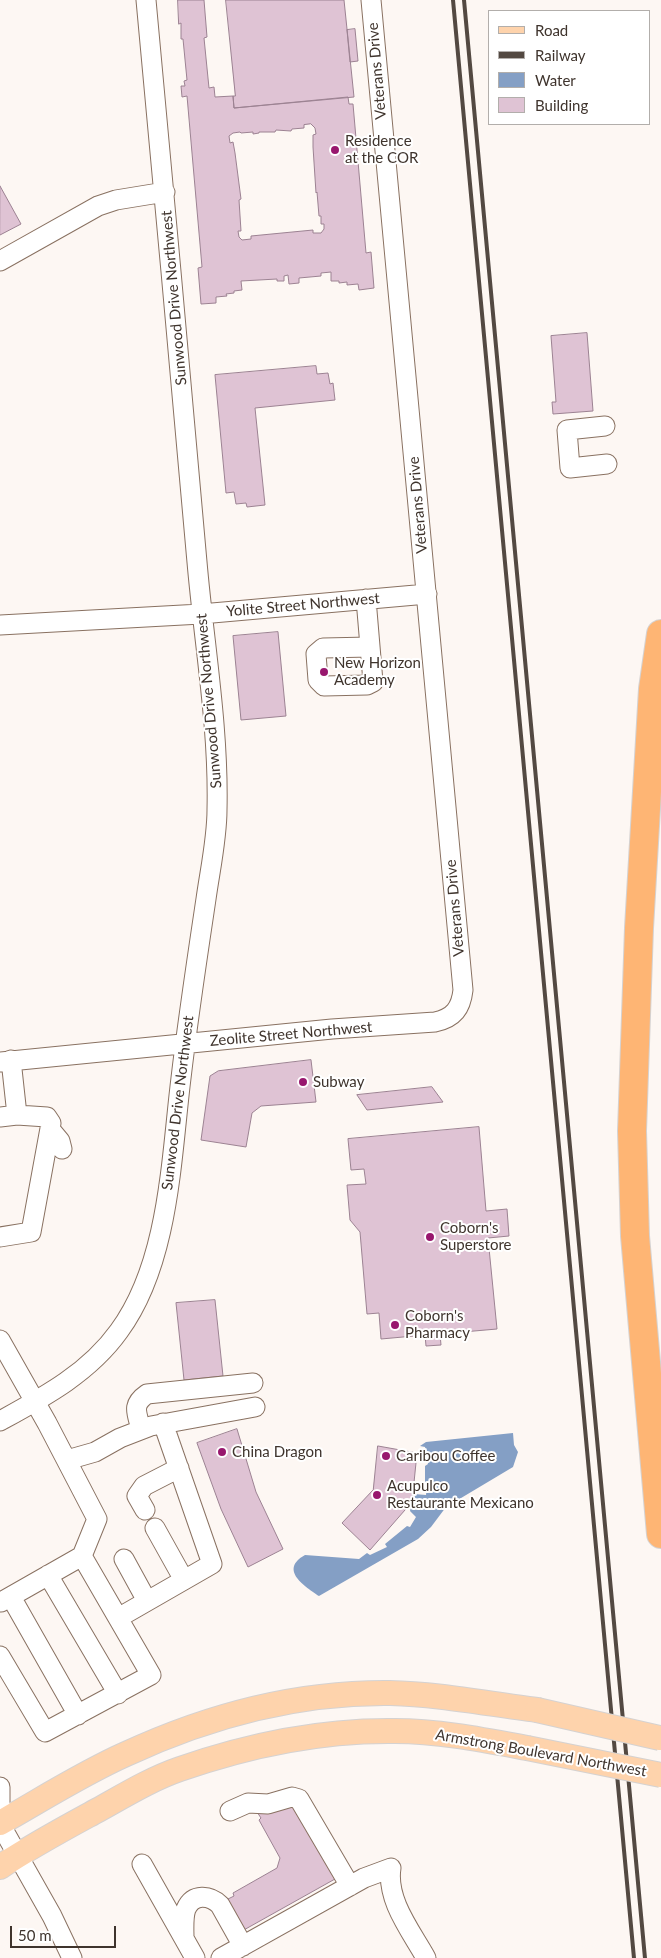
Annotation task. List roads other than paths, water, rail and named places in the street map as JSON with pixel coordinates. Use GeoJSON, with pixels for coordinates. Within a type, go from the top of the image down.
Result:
{"type":"FeatureCollection","features":[{"type":"Feature","properties":{"kind":"highway"},"geometry":{"type":"LineString","coordinates":[[661,634],[652,706],[639,928],[632,1132],[635,1236],[661,1534]]}},
{"type":"Feature","properties":{"kind":"main road"},"geometry":{"type":"LineString","coordinates":[[0,1824],[124,1754],[217,1719],[260,1708],[325,1696],[388,1693],[420,1695],[537,1710],[661,1738]]}},
{"type":"Feature","properties":{"kind":"main road","name":"Armstrong Boulevard Northwest"},"geometry":{"type":"LineString","coordinates":[[8,1861],[124,1795],[171,1772],[267,1744],[350,1732],[397,1731],[471,1738],[661,1776]]}},
{"type":"Feature","properties":{"kind":"street","name":"Sunwood Drive Northwest"},"geometry":{"type":"LineString","coordinates":[[0,1421],[52,1392],[96,1358],[119,1332],[147,1281],[160,1238],[217,816],[218,769],[201,614],[165,192],[146,0]]}},
{"type":"Feature","properties":{"kind":"street","name":"Veterans Drive"},"geometry":{"type":"LineString","coordinates":[[370,0],[463,990],[458,1009]]}},
{"type":"Feature","properties":{"kind":"street"},"geometry":{"type":"LineString","coordinates":[[0,261],[98,206],[116,200],[165,192]]}},
{"type":"Feature","properties":{"kind":"street"},"geometry":{"type":"LineString","coordinates":[[606,426],[567,430],[570,468],[607,464]]}},
{"type":"Feature","properties":{"kind":"street","name":"Yolite Street Northwest"},"geometry":{"type":"LineString","coordinates":[[0,625],[201,614],[426,594]]}},
{"type":"Feature","properties":{"kind":"street"},"geometry":{"type":"LineString","coordinates":[[366,599],[370,647]]}},
{"type":"Feature","properties":{"kind":"street","name":"Zeolite Street Northwest"},"geometry":{"type":"LineString","coordinates":[[6,1061],[332,1029],[435,1022],[450,1017],[458,1009]]}},
{"type":"Feature","properties":{"kind":"street"},"geometry":{"type":"LineString","coordinates":[[0,1237],[31,1232],[51,1122],[47,1118],[8,1116],[6,1061]]}},
{"type":"Feature","properties":{"kind":"street"},"geometry":{"type":"LineString","coordinates":[[42,1173],[62,1154],[60,1141],[50,1128]]}},
{"type":"Feature","properties":{"kind":"street"},"geometry":{"type":"LineString","coordinates":[[0,1340],[97,1519],[82,1556],[5,1600],[78,1715]]}},
{"type":"Feature","properties":{"kind":"street"},"geometry":{"type":"LineString","coordinates":[[141,1429],[136,1408],[137,1403],[147,1394],[253,1383]]}},
{"type":"Feature","properties":{"kind":"street"},"geometry":{"type":"LineString","coordinates":[[66,1460],[95,1452],[141,1429],[255,1407]]}},
{"type":"Feature","properties":{"kind":"street"},"geometry":{"type":"LineString","coordinates":[[118,1618],[212,1564],[163,1424]]}},
{"type":"Feature","properties":{"kind":"street"},"geometry":{"type":"LineString","coordinates":[[145,1510],[137,1496],[144,1486],[179,1468]]}},
{"type":"Feature","properties":{"kind":"street"},"geometry":{"type":"LineString","coordinates":[[155,1528],[184,1580]]}},
{"type":"Feature","properties":{"kind":"street"},"geometry":{"type":"LineString","coordinates":[[0,1656],[45,1732],[151,1675],[82,1556]]}},
{"type":"Feature","properties":{"kind":"street"},"geometry":{"type":"LineString","coordinates":[[124,1559],[147,1601]]}},
{"type":"Feature","properties":{"kind":"street"},"geometry":{"type":"LineString","coordinates":[[48,1575],[118,1694]]}},
{"type":"Feature","properties":{"kind":"street"},"geometry":{"type":"LineString","coordinates":[[0,1787],[0,1818]]}},
{"type":"Feature","properties":{"kind":"street"},"geometry":{"type":"LineString","coordinates":[[230,1811],[248,1802],[268,1804],[292,1797],[299,1799],[350,1886]]}},
{"type":"Feature","properties":{"kind":"street"},"geometry":{"type":"LineString","coordinates":[[0,1824],[8,1861],[52,1916],[72,1958]]}},
{"type":"Feature","properties":{"kind":"street"},"geometry":{"type":"LineString","coordinates":[[142,1864],[195,1958]]}},
{"type":"Feature","properties":{"kind":"street"},"geometry":{"type":"LineString","coordinates":[[221,1958],[364,1878],[391,1868],[389,1880],[392,1893],[426,1958]]}},
{"type":"Feature","properties":{"kind":"street"},"geometry":{"type":"LineString","coordinates":[[184,1938],[185,1910],[197,1898],[205,1896],[215,1900],[220,1905],[243,1946]]}},
{"type":"Feature","properties":{"kind":"water"},"geometry":{"type":"Polygon","coordinates":[[[513,1433],[514,1445],[518,1452],[513,1467],[446,1507],[431,1527],[418,1539],[319,1596],[297,1578],[294,1566],[305,1555],[359,1559],[367,1553],[370,1555],[387,1547],[385,1544],[407,1526],[410,1527],[416,1517],[410,1511],[414,1494],[426,1495],[425,1466],[428,1464],[425,1447],[420,1446],[426,1442],[513,1433]]]}},
{"type":"Feature","properties":{"kind":"railway"},"geometry":{"type":"LineString","coordinates":[[453,0],[634,1958]]}},
{"type":"Feature","properties":{"kind":"railway"},"geometry":{"type":"LineString","coordinates":[[464,0],[645,1958]]}},
{"type":"Feature","properties":{"kind":"place","name":"Residence at the COR"},"geometry":{"type":"Point","coordinates":[335,150]}},
{"type":"Feature","properties":{"kind":"place","name":"New Horizon Academy"},"geometry":{"type":"Point","coordinates":[324,672]}},
{"type":"Feature","properties":{"kind":"place","name":"Subway"},"geometry":{"type":"Point","coordinates":[303,1082]}},
{"type":"Feature","properties":{"kind":"place","name":"Coborn's Superstore"},"geometry":{"type":"Point","coordinates":[430,1237]}},
{"type":"Feature","properties":{"kind":"place","name":"Coborn's Pharmacy"},"geometry":{"type":"Point","coordinates":[395,1325]}},
{"type":"Feature","properties":{"kind":"place","name":"China Dragon"},"geometry":{"type":"Point","coordinates":[222,1452]}},
{"type":"Feature","properties":{"kind":"place","name":"Caribou Coffee"},"geometry":{"type":"Point","coordinates":[386,1456]}},
{"type":"Feature","properties":{"kind":"place","name":"Acupulco Restaurante Mexicano"},"geometry":{"type":"Point","coordinates":[377,1495]}}]}
